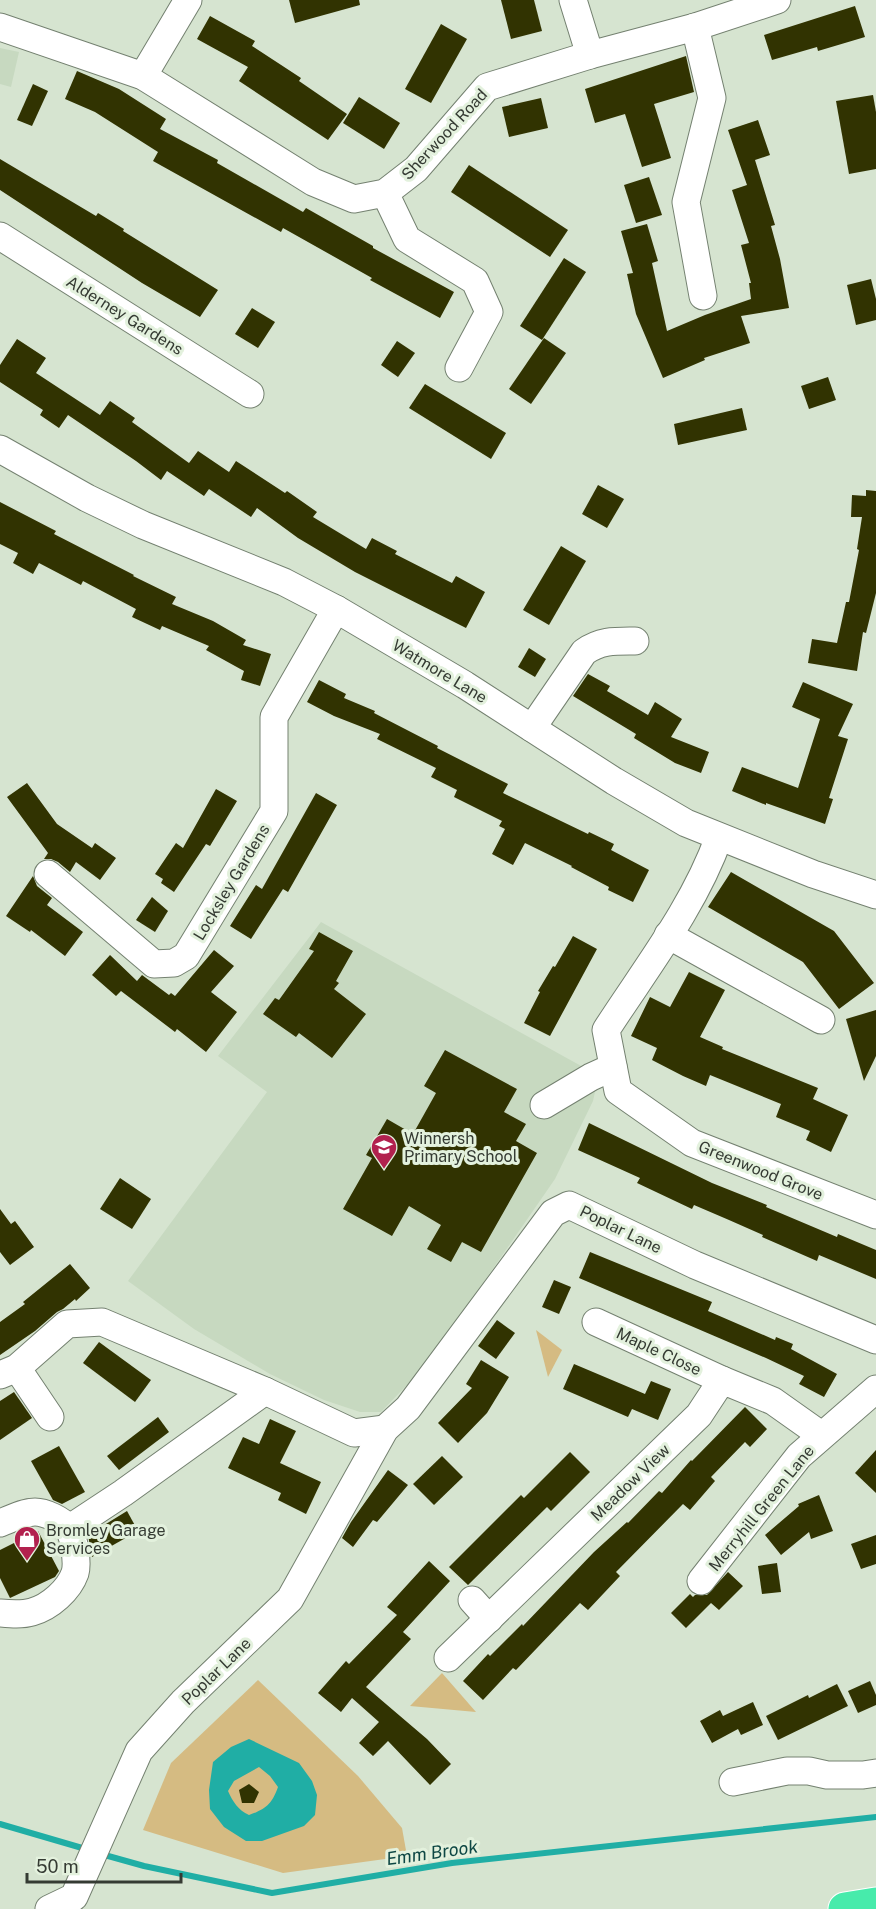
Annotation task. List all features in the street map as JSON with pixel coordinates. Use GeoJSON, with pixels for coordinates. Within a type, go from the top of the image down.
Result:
{"type":"FeatureCollection","features":[{"type":"Feature","properties":{"kind":"highway"},"geometry":{"type":"LineString","coordinates":[[845,1909],[876,1904]]}},
{"type":"Feature","properties":{"kind":"street"},"geometry":{"type":"LineString","coordinates":[[143,76],[188,0]]}},
{"type":"Feature","properties":{"kind":"street"},"geometry":{"type":"LineString","coordinates":[[573,0],[590,55]]}},
{"type":"Feature","properties":{"kind":"street","name":"Sherwood Road"},"geometry":{"type":"LineString","coordinates":[[0,27],[143,76],[313,182],[354,199],[385,193],[416,169],[487,87],[590,55],[695,27],[777,0]]}},
{"type":"Feature","properties":{"kind":"street"},"geometry":{"type":"LineString","coordinates":[[695,27],[712,98],[686,202],[703,296]]}},
{"type":"Feature","properties":{"kind":"street"},"geometry":{"type":"LineString","coordinates":[[385,193],[407,238],[476,281],[489,312],[459,368]]}},
{"type":"Feature","properties":{"kind":"street","name":"Alderney Gardens"},"geometry":{"type":"LineString","coordinates":[[0,236],[250,394]]}},
{"type":"Feature","properties":{"kind":"street","name":"Watmore Lane"},"geometry":{"type":"LineString","coordinates":[[0,449],[87,498],[143,525],[284,582],[336,609],[465,685],[653,805],[719,837],[813,874],[876,895]]}},
{"type":"Feature","properties":{"kind":"street","name":"Locksley Gardens"},"geometry":{"type":"LineString","coordinates":[[48,874],[154,964],[174,963],[186,956],[274,811],[274,717],[336,609]]}},
{"type":"Feature","properties":{"kind":"street"},"geometry":{"type":"LineString","coordinates":[[532,728],[584,652],[594,645],[607,641],[635,641]]}},
{"type":"Feature","properties":{"kind":"street","name":"Greenwood Grove"},"geometry":{"type":"LineString","coordinates":[[719,837],[702,878],[606,1030],[618,1090],[692,1143],[876,1215]]}},
{"type":"Feature","properties":{"kind":"street"},"geometry":{"type":"LineString","coordinates":[[668,935],[821,1020]]}},
{"type":"Feature","properties":{"kind":"street"},"geometry":{"type":"LineString","coordinates":[[544,1105],[591,1077],[613,1067]]}},
{"type":"Feature","properties":{"kind":"street","name":"Poplar Lane"},"geometry":{"type":"LineString","coordinates":[[49,1909],[74,1897],[139,1751],[183,1702],[290,1599],[384,1429],[408,1408],[552,1213],[569,1205],[695,1265],[876,1340]]}},
{"type":"Feature","properties":{"kind":"street"},"geometry":{"type":"LineString","coordinates":[[50,1417],[9,1371],[67,1324],[102,1322],[354,1433],[384,1429]]}},
{"type":"Feature","properties":{"kind":"street","name":"Maple Close"},"geometry":{"type":"LineString","coordinates":[[596,1322],[722,1380]]}},
{"type":"Feature","properties":{"kind":"street"},"geometry":{"type":"LineString","coordinates":[[722,1380],[772,1401],[820,1435]]}},
{"type":"Feature","properties":{"kind":"street","name":"Meadow View"},"geometry":{"type":"LineString","coordinates":[[448,1658],[480,1609],[699,1415],[722,1380]]}},
{"type":"Feature","properties":{"kind":"street","name":"Merryhill Green Lane"},"geometry":{"type":"LineString","coordinates":[[701,1581],[799,1456],[820,1435],[876,1389]]}},
{"type":"Feature","properties":{"kind":"street"},"geometry":{"type":"LineString","coordinates":[[68,1527],[123,1493],[265,1392]]}},
{"type":"Feature","properties":{"kind":"street"},"geometry":{"type":"LineString","coordinates":[[0,1523],[31,1512],[50,1516],[68,1527],[76,1555],[76,1570],[66,1590],[35,1612],[0,1613]]}},
{"type":"Feature","properties":{"kind":"street"},"geometry":{"type":"LineString","coordinates":[[733,1782],[787,1771],[809,1771],[827,1775],[876,1773]]}},
{"type":"Feature","properties":{"kind":"shaded area"},"geometry":{"type":"Polygon","coordinates":[[[0,48],[19,52],[11,87],[0,84],[0,48]]]}},
{"type":"Feature","properties":{"kind":"shaded area","name":"Winnersh Primary School"},"geometry":{"type":"Polygon","coordinates":[[[321,922],[583,1067],[595,1092],[593,1101],[555,1179],[427,1364],[381,1412],[360,1412],[324,1400],[270,1374],[194,1329],[128,1281],[267,1092],[218,1056],[321,922]]]}},
{"type":"Feature","properties":{"kind":"shaded area"},"geometry":{"type":"Polygon","coordinates":[[[536,1330],[562,1350],[548,1377],[536,1330]]]}},
{"type":"Feature","properties":{"kind":"shaded area"},"geometry":{"type":"Polygon","coordinates":[[[442,1673],[476,1712],[410,1706],[442,1673]]]}},
{"type":"Feature","properties":{"kind":"shaded area"},"geometry":{"type":"Polygon","coordinates":[[[258,1680],[358,1776],[402,1828],[407,1856],[283,1873],[143,1830],[171,1763],[258,1680]]]}},
{"type":"Feature","properties":{"kind":"water"},"geometry":{"type":"Polygon","coordinates":[[[249,1739],[299,1763],[312,1781],[317,1795],[315,1815],[304,1826],[262,1841],[246,1841],[224,1827],[210,1809],[209,1790],[213,1762],[231,1747],[249,1739]],[[259,1767],[234,1781],[228,1791],[234,1802],[245,1813],[249,1815],[260,1810],[273,1798],[278,1787],[259,1767]]]}},
{"type":"Feature","properties":{"kind":"building"},"geometry":{"type":"Polygon","coordinates":[[[289,0],[359,0],[360,5],[295,23],[289,0]]]}},
{"type":"Feature","properties":{"kind":"building"},"geometry":{"type":"Polygon","coordinates":[[[501,0],[534,0],[542,31],[511,39],[501,0]]]}},
{"type":"Feature","properties":{"kind":"building"},"geometry":{"type":"Polygon","coordinates":[[[855,6],[865,37],[818,51],[817,47],[772,60],[764,35],[855,6]]]}},
{"type":"Feature","properties":{"kind":"building"},"geometry":{"type":"Polygon","coordinates":[[[210,16],[255,41],[252,46],[301,78],[299,81],[347,114],[328,140],[239,81],[248,67],[197,39],[210,16]]]}},
{"type":"Feature","properties":{"kind":"building"},"geometry":{"type":"Polygon","coordinates":[[[441,24],[467,39],[431,103],[405,89],[441,24]]]}},
{"type":"Feature","properties":{"kind":"building"},"geometry":{"type":"Polygon","coordinates":[[[686,56],[694,92],[654,104],[671,158],[642,167],[625,114],[595,123],[585,89],[686,56]]]}},
{"type":"Feature","properties":{"kind":"building"},"geometry":{"type":"Polygon","coordinates":[[[77,71],[119,89],[166,119],[160,129],[218,160],[217,163],[303,212],[306,208],[454,292],[440,318],[370,280],[372,278],[283,228],[281,232],[153,161],[158,152],[95,112],[65,99],[77,71]]]}},
{"type":"Feature","properties":{"kind":"building"},"geometry":{"type":"Polygon","coordinates":[[[33,84],[48,91],[32,126],[17,120],[33,84]]]}},
{"type":"Feature","properties":{"kind":"building"},"geometry":{"type":"Polygon","coordinates":[[[873,95],[876,112],[876,169],[849,174],[836,101],[873,95]]]}},
{"type":"Feature","properties":{"kind":"building"},"geometry":{"type":"Polygon","coordinates":[[[359,97],[400,123],[384,149],[343,123],[359,97]]]}},
{"type":"Feature","properties":{"kind":"building"},"geometry":{"type":"Polygon","coordinates":[[[541,98],[548,128],[509,137],[502,107],[541,98]]]}},
{"type":"Feature","properties":{"kind":"building"},"geometry":{"type":"Polygon","coordinates":[[[758,120],[770,155],[755,160],[775,225],[771,226],[789,308],[741,316],[750,343],[704,358],[705,360],[663,378],[636,314],[627,274],[633,273],[621,231],[647,224],[658,261],[652,263],[667,331],[751,299],[749,283],[751,283],[741,245],[749,243],[732,190],[747,185],[728,130],[758,120]]]}},
{"type":"Feature","properties":{"kind":"building"},"geometry":{"type":"Polygon","coordinates":[[[0,159],[96,216],[98,213],[218,290],[200,317],[142,283],[0,190],[0,159]]]}},
{"type":"Feature","properties":{"kind":"building"},"geometry":{"type":"Polygon","coordinates":[[[469,165],[568,230],[550,257],[451,192],[469,165]]]}},
{"type":"Feature","properties":{"kind":"building"},"geometry":{"type":"Polygon","coordinates":[[[649,177],[662,215],[636,223],[624,185],[649,177]]]}},
{"type":"Feature","properties":{"kind":"building"},"geometry":{"type":"Polygon","coordinates":[[[564,258],[586,272],[542,340],[520,326],[564,258]]]}},
{"type":"Feature","properties":{"kind":"building"},"geometry":{"type":"Polygon","coordinates":[[[871,279],[876,299],[876,320],[856,325],[847,285],[871,279]]]}},
{"type":"Feature","properties":{"kind":"building"},"geometry":{"type":"Polygon","coordinates":[[[252,308],[275,322],[258,348],[235,334],[252,308]]]}},
{"type":"Feature","properties":{"kind":"building"},"geometry":{"type":"Polygon","coordinates":[[[544,338],[566,353],[531,404],[509,389],[544,338]]]}},
{"type":"Feature","properties":{"kind":"building"},"geometry":{"type":"Polygon","coordinates":[[[17,339],[46,358],[36,373],[100,415],[110,401],[135,418],[132,422],[189,463],[198,451],[229,472],[236,461],[285,493],[287,491],[317,512],[313,517],[366,549],[372,538],[397,551],[395,554],[452,583],[456,576],[485,592],[466,628],[355,572],[298,538],[257,508],[251,517],[209,489],[204,496],[167,471],[161,480],[68,415],[59,428],[40,415],[43,410],[0,382],[0,365],[17,339]]]}},
{"type":"Feature","properties":{"kind":"building"},"geometry":{"type":"Polygon","coordinates":[[[397,341],[415,353],[398,377],[381,365],[397,341]]]}},
{"type":"Feature","properties":{"kind":"building"},"geometry":{"type":"Polygon","coordinates":[[[828,377],[836,400],[809,409],[801,386],[828,377]]]}},
{"type":"Feature","properties":{"kind":"building"},"geometry":{"type":"Polygon","coordinates":[[[425,384],[506,433],[491,459],[409,408],[425,384]]]}},
{"type":"Feature","properties":{"kind":"building"},"geometry":{"type":"Polygon","coordinates":[[[742,408],[747,430],[678,445],[674,424],[742,408]]]}},
{"type":"Feature","properties":{"kind":"building"},"geometry":{"type":"Polygon","coordinates":[[[598,485],[624,499],[607,528],[582,514],[598,485]]]}},
{"type":"Feature","properties":{"kind":"building"},"geometry":{"type":"Polygon","coordinates":[[[866,490],[876,491],[876,593],[866,633],[863,632],[857,671],[808,663],[812,639],[837,643],[846,602],[849,602],[859,550],[857,549],[862,517],[851,517],[852,495],[866,496],[866,490]]]}},
{"type":"Feature","properties":{"kind":"building"},"geometry":{"type":"Polygon","coordinates":[[[0,502],[56,531],[54,534],[176,597],[172,604],[213,621],[246,640],[243,645],[271,654],[260,686],[241,680],[244,671],[206,650],[209,646],[162,626],[160,630],[132,617],[136,609],[83,581],[81,585],[39,563],[33,574],[13,563],[18,553],[0,544],[0,502]]]}},
{"type":"Feature","properties":{"kind":"building"},"geometry":{"type":"Polygon","coordinates":[[[561,546],[586,561],[549,625],[523,610],[561,546]]]}},
{"type":"Feature","properties":{"kind":"building"},"geometry":{"type":"Polygon","coordinates":[[[529,648],[546,659],[535,677],[518,667],[529,648]]]}},
{"type":"Feature","properties":{"kind":"building"},"geometry":{"type":"Polygon","coordinates":[[[588,674],[610,686],[607,691],[648,715],[655,702],[682,719],[671,737],[709,752],[701,773],[675,763],[634,738],[636,734],[573,696],[588,674]]]}},
{"type":"Feature","properties":{"kind":"building"},"geometry":{"type":"Polygon","coordinates":[[[319,680],[346,694],[344,698],[375,711],[374,713],[438,746],[437,748],[508,784],[503,793],[614,844],[611,850],[649,870],[633,902],[608,890],[609,887],[572,866],[525,843],[513,865],[492,854],[505,829],[499,826],[502,821],[454,797],[457,790],[431,777],[436,768],[377,739],[380,734],[334,716],[307,702],[319,680]]]}},
{"type":"Feature","properties":{"kind":"building"},"geometry":{"type":"Polygon","coordinates":[[[803,682],[853,704],[838,736],[848,739],[829,798],[833,799],[825,824],[766,803],[766,805],[732,791],[742,767],[798,788],[820,719],[792,707],[803,682]]]}},
{"type":"Feature","properties":{"kind":"building"},"geometry":{"type":"Polygon","coordinates":[[[27,783],[57,824],[92,848],[95,843],[116,858],[100,880],[76,862],[70,872],[58,862],[44,859],[48,853],[7,797],[27,783]]]}},
{"type":"Feature","properties":{"kind":"building"},"geometry":{"type":"Polygon","coordinates":[[[216,789],[237,801],[210,846],[206,844],[174,892],[161,883],[163,879],[155,874],[176,843],[183,848],[216,789]]]}},
{"type":"Feature","properties":{"kind":"building"},"geometry":{"type":"Polygon","coordinates":[[[316,793],[337,805],[288,892],[283,889],[251,939],[230,926],[256,885],[262,889],[316,793]]]}},
{"type":"Feature","properties":{"kind":"building"},"geometry":{"type":"Polygon","coordinates":[[[731,872],[834,931],[874,983],[839,1009],[803,962],[708,907],[731,872]]]}},
{"type":"Feature","properties":{"kind":"building"},"geometry":{"type":"Polygon","coordinates":[[[33,876],[37,886],[52,898],[47,905],[83,932],[65,956],[31,930],[30,932],[6,916],[33,876]]]}},
{"type":"Feature","properties":{"kind":"building"},"geometry":{"type":"Polygon","coordinates":[[[152,897],[168,911],[155,932],[136,920],[152,897]]]}},
{"type":"Feature","properties":{"kind":"building"},"geometry":{"type":"Polygon","coordinates":[[[319,932],[353,951],[334,989],[366,1014],[332,1058],[299,1033],[296,1037],[263,1014],[275,998],[279,1000],[314,951],[309,949],[319,932]]]}},
{"type":"Feature","properties":{"kind":"building"},"geometry":{"type":"Polygon","coordinates":[[[573,936],[597,949],[550,1036],[524,1023],[540,992],[538,991],[573,936]]]}},
{"type":"Feature","properties":{"kind":"building"},"geometry":{"type":"Polygon","coordinates":[[[214,950],[234,966],[211,992],[237,1012],[206,1052],[177,1029],[175,1032],[121,991],[116,996],[92,975],[110,955],[137,981],[142,975],[169,995],[171,993],[175,996],[214,950]]]}},
{"type":"Feature","properties":{"kind":"building"},"geometry":{"type":"Polygon","coordinates":[[[689,972],[725,990],[700,1037],[723,1047],[722,1049],[818,1088],[813,1099],[848,1115],[831,1152],[806,1140],[810,1131],[776,1117],[781,1104],[710,1075],[706,1086],[683,1076],[652,1060],[657,1048],[631,1036],[650,997],[670,1007],[689,972]]]}},
{"type":"Feature","properties":{"kind":"building"},"geometry":{"type":"Polygon","coordinates":[[[876,1010],[876,1056],[864,1081],[846,1019],[876,1010]]]}},
{"type":"Feature","properties":{"kind":"building"},"geometry":{"type":"Polygon","coordinates":[[[445,1050],[517,1089],[504,1112],[526,1124],[516,1141],[537,1153],[481,1252],[462,1242],[451,1262],[427,1249],[441,1225],[409,1206],[392,1236],[343,1209],[372,1158],[366,1155],[387,1119],[413,1134],[436,1093],[424,1086],[445,1050]]]}},
{"type":"Feature","properties":{"kind":"building"},"geometry":{"type":"Polygon","coordinates":[[[589,1123],[712,1183],[767,1205],[766,1207],[837,1237],[838,1234],[876,1250],[876,1279],[819,1255],[817,1261],[729,1220],[694,1205],[692,1209],[637,1183],[640,1178],[578,1150],[589,1123]]]}},
{"type":"Feature","properties":{"kind":"building"},"geometry":{"type":"Polygon","coordinates":[[[120,1178],[151,1199],[132,1229],[100,1209],[120,1178]]]}},
{"type":"Feature","properties":{"kind":"building"},"geometry":{"type":"Polygon","coordinates":[[[0,1209],[11,1224],[15,1221],[34,1247],[10,1265],[0,1252],[0,1209]]]}},
{"type":"Feature","properties":{"kind":"building"},"geometry":{"type":"Polygon","coordinates":[[[590,1252],[712,1302],[708,1311],[775,1340],[776,1337],[793,1344],[791,1349],[837,1374],[824,1397],[799,1384],[804,1376],[579,1278],[590,1252]]]}},
{"type":"Feature","properties":{"kind":"building"},"geometry":{"type":"Polygon","coordinates":[[[70,1264],[90,1288],[76,1301],[75,1299],[0,1355],[0,1322],[25,1304],[23,1302],[70,1264]]]}},
{"type":"Feature","properties":{"kind":"building"},"geometry":{"type":"Polygon","coordinates":[[[554,1280],[571,1287],[559,1314],[542,1307],[554,1280]]]}},
{"type":"Feature","properties":{"kind":"building"},"geometry":{"type":"Polygon","coordinates":[[[497,1320],[515,1333],[496,1359],[478,1346],[497,1320]]]}},
{"type":"Feature","properties":{"kind":"building"},"geometry":{"type":"Polygon","coordinates":[[[99,1342],[151,1380],[135,1402],[83,1363],[99,1342]]]}},
{"type":"Feature","properties":{"kind":"building"},"geometry":{"type":"Polygon","coordinates":[[[481,1360],[509,1377],[487,1413],[458,1443],[438,1423],[472,1388],[466,1384],[481,1360]]]}},
{"type":"Feature","properties":{"kind":"building"},"geometry":{"type":"Polygon","coordinates":[[[574,1364],[645,1394],[651,1381],[671,1389],[658,1420],[632,1409],[628,1417],[563,1389],[574,1364]]]}},
{"type":"Feature","properties":{"kind":"building"},"geometry":{"type":"Polygon","coordinates":[[[14,1392],[32,1418],[0,1440],[0,1401],[14,1392]]]}},
{"type":"Feature","properties":{"kind":"building"},"geometry":{"type":"Polygon","coordinates":[[[745,1407],[767,1429],[750,1447],[745,1442],[711,1477],[715,1481],[690,1510],[683,1504],[616,1572],[620,1576],[588,1610],[580,1603],[516,1670],[513,1668],[483,1700],[463,1681],[488,1654],[490,1656],[522,1624],[523,1626],[594,1552],[628,1523],[659,1491],[662,1493],[691,1460],[745,1407]]]}},
{"type":"Feature","properties":{"kind":"building"},"geometry":{"type":"Polygon","coordinates":[[[158,1417],[169,1432],[119,1470],[107,1456],[158,1417]]]}},
{"type":"Feature","properties":{"kind":"building"},"geometry":{"type":"Polygon","coordinates":[[[270,1419],[296,1431],[280,1463],[321,1482],[306,1514],[278,1500],[281,1493],[228,1468],[243,1437],[259,1444],[270,1419]]]}},
{"type":"Feature","properties":{"kind":"building"},"geometry":{"type":"Polygon","coordinates":[[[59,1446],[85,1492],[62,1504],[53,1500],[31,1461],[59,1446]]]}},
{"type":"Feature","properties":{"kind":"building"},"geometry":{"type":"Polygon","coordinates":[[[876,1450],[876,1493],[855,1473],[876,1450]]]}},
{"type":"Feature","properties":{"kind":"building"},"geometry":{"type":"Polygon","coordinates":[[[570,1452],[590,1472],[551,1511],[547,1507],[468,1585],[449,1567],[521,1495],[524,1498],[570,1452]]]}},
{"type":"Feature","properties":{"kind":"building"},"geometry":{"type":"Polygon","coordinates":[[[442,1456],[463,1477],[434,1505],[413,1484],[442,1456]]]}},
{"type":"Feature","properties":{"kind":"building"},"geometry":{"type":"Polygon","coordinates":[[[388,1470],[408,1485],[377,1522],[373,1520],[353,1547],[342,1538],[388,1470]]]}},
{"type":"Feature","properties":{"kind":"building"},"geometry":{"type":"Polygon","coordinates":[[[819,1495],[833,1531],[811,1539],[809,1532],[781,1555],[765,1535],[799,1506],[798,1504],[819,1495]]]}},
{"type":"Feature","properties":{"kind":"building"},"geometry":{"type":"Polygon","coordinates":[[[127,1511],[138,1531],[92,1557],[88,1535],[127,1511]]]}},
{"type":"Feature","properties":{"kind":"building","name":"Bromley Garage Services"},"geometry":{"type":"Polygon","coordinates":[[[38,1531],[59,1571],[55,1577],[10,1598],[0,1578],[0,1550],[38,1531]]]}},
{"type":"Feature","properties":{"kind":"building"},"geometry":{"type":"Polygon","coordinates":[[[876,1535],[876,1564],[861,1569],[851,1544],[876,1535]]]}},
{"type":"Feature","properties":{"kind":"building"},"geometry":{"type":"Polygon","coordinates":[[[429,1561],[450,1581],[403,1632],[411,1639],[366,1687],[427,1739],[451,1764],[430,1785],[388,1741],[373,1756],[359,1743],[379,1722],[352,1698],[341,1712],[318,1693],[346,1661],[349,1664],[397,1615],[387,1607],[429,1561]]]}},
{"type":"Feature","properties":{"kind":"building"},"geometry":{"type":"Polygon","coordinates":[[[777,1563],[781,1592],[762,1594],[758,1566],[777,1563]]]}},
{"type":"Feature","properties":{"kind":"building"},"geometry":{"type":"Polygon","coordinates":[[[728,1572],[743,1586],[719,1610],[711,1603],[686,1628],[671,1613],[690,1594],[693,1597],[707,1595],[728,1572]]]}},
{"type":"Feature","properties":{"kind":"building"},"geometry":{"type":"Polygon","coordinates":[[[870,1681],[876,1695],[876,1705],[858,1713],[848,1691],[870,1681]]]}},
{"type":"Feature","properties":{"kind":"building"},"geometry":{"type":"Polygon","coordinates":[[[837,1684],[848,1706],[778,1740],[766,1716],[808,1695],[809,1698],[837,1684]]]}},
{"type":"Feature","properties":{"kind":"building"},"geometry":{"type":"Polygon","coordinates":[[[753,1702],[763,1725],[741,1735],[738,1729],[712,1743],[700,1721],[720,1710],[723,1716],[753,1702]]]}},
{"type":"Feature","properties":{"kind":"building"},"geometry":{"type":"Polygon","coordinates":[[[249,1784],[259,1792],[254,1803],[242,1803],[239,1790],[249,1784]]]}},
{"type":"Feature","properties":{"kind":"waterway","name":"Emm Brook"},"geometry":{"type":"LineString","coordinates":[[101,1854],[144,1866],[272,1893],[452,1863],[876,1817]]}},
{"type":"Feature","properties":{"kind":"waterway","name":"Emm Brook"},"geometry":{"type":"LineString","coordinates":[[0,1824],[89,1850]]}},
{"type":"Feature","properties":{"kind":"place","name":"Winnersh Primary School"},"geometry":{"type":"Point","coordinates":[384,1170]}},
{"type":"Feature","properties":{"kind":"place","name":"Bromley Garage Services"},"geometry":{"type":"Point","coordinates":[27,1562]}}]}
